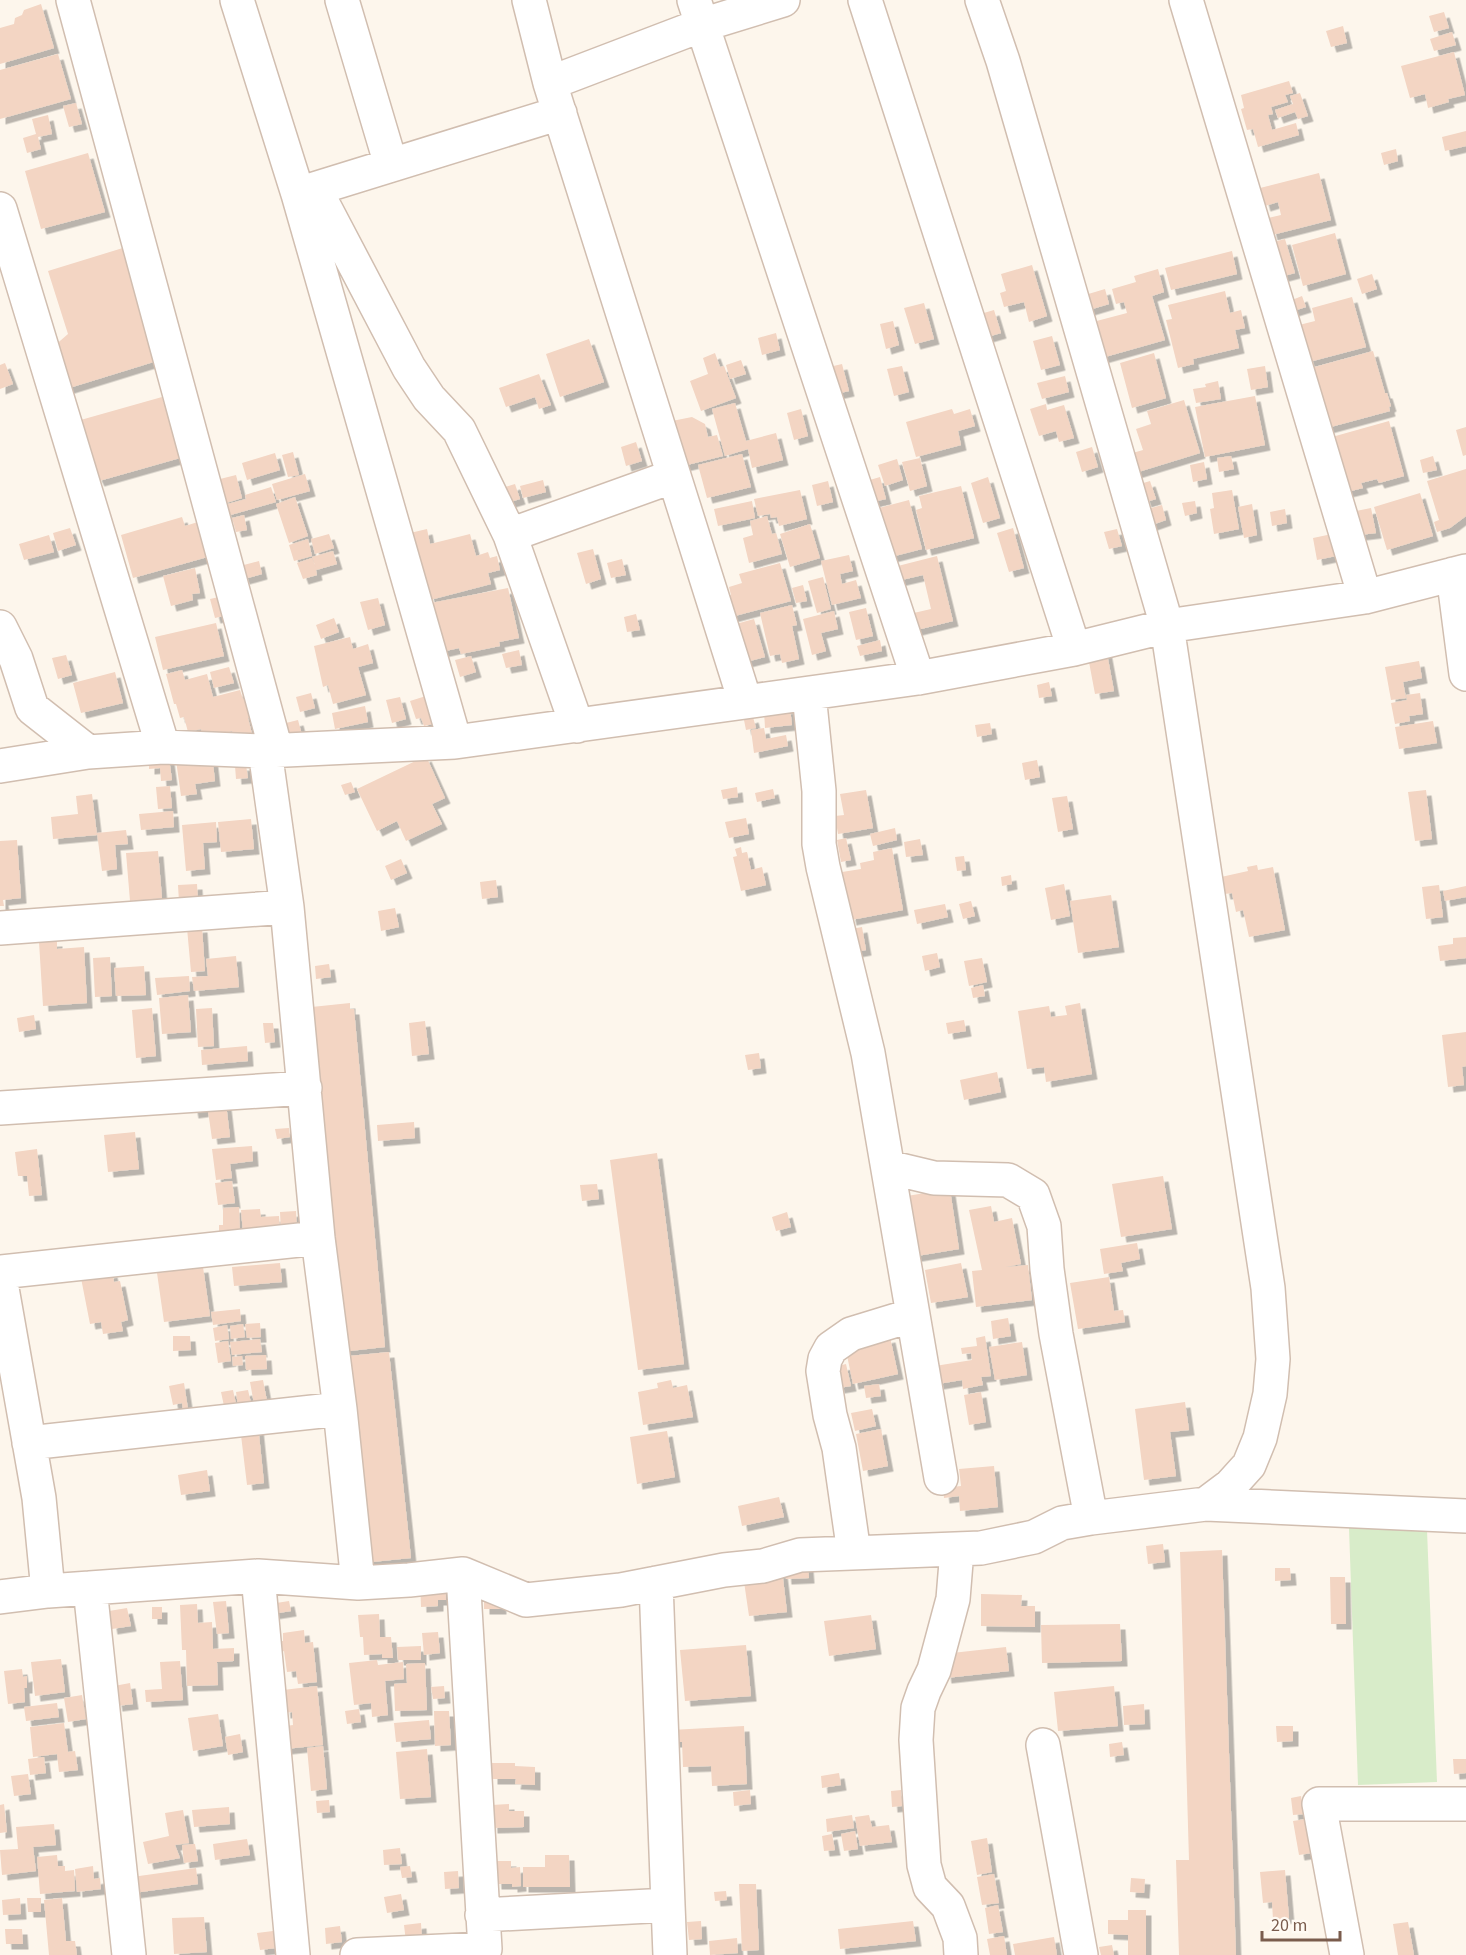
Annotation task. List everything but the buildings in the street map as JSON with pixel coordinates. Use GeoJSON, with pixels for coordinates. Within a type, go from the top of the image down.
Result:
{"type":"FeatureCollection","features":[{"type":"Feature","properties":{"kind":"street"},"geometry":{"type":"LineString","coordinates":[[73,0],[270,750],[318,1238],[340,1409],[358,1583]]}},
{"type":"Feature","properties":{"kind":"street"},"geometry":{"type":"LineString","coordinates":[[237,0],[307,191],[456,742]]}},
{"type":"Feature","properties":{"kind":"street"},"geometry":{"type":"LineString","coordinates":[[342,0],[391,165]]}},
{"type":"Feature","properties":{"kind":"street"},"geometry":{"type":"LineString","coordinates":[[529,0],[550,83],[745,701]]}},
{"type":"Feature","properties":{"kind":"street"},"geometry":{"type":"LineString","coordinates":[[550,83],[698,12],[783,0]]}},
{"type":"Feature","properties":{"kind":"street"},"geometry":{"type":"LineString","coordinates":[[865,0],[1074,649]]}},
{"type":"Feature","properties":{"kind":"street"},"geometry":{"type":"LineString","coordinates":[[982,0],[1003,61],[1167,626],[1268,1288],[1273,1359],[1270,1394],[1260,1438],[1249,1465],[1230,1486],[1206,1504]]}},
{"type":"Feature","properties":{"kind":"street"},"geometry":{"type":"LineString","coordinates":[[1186,0],[1365,597]]}},
{"type":"Feature","properties":{"kind":"street"},"geometry":{"type":"LineString","coordinates":[[698,12],[918,678]]}},
{"type":"Feature","properties":{"kind":"street"},"geometry":{"type":"LineString","coordinates":[[307,191],[560,113]]}},
{"type":"Feature","properties":{"kind":"street"},"geometry":{"type":"LineString","coordinates":[[307,191],[409,368],[429,399],[459,430],[510,535],[577,726]]}},
{"type":"Feature","properties":{"kind":"street"},"geometry":{"type":"LineString","coordinates":[[0,209],[163,747]]}},
{"type":"Feature","properties":{"kind":"street"},"geometry":{"type":"LineString","coordinates":[[510,535],[674,476]]}},
{"type":"Feature","properties":{"kind":"street"},"geometry":{"type":"LineString","coordinates":[[0,766],[88,752],[163,747],[270,750],[456,742],[577,726],[918,678],[1074,649],[1167,626],[1365,597],[1459,573],[1466,674]]}},
{"type":"Feature","properties":{"kind":"street"},"geometry":{"type":"LineString","coordinates":[[0,627],[16,659],[32,708],[88,752]]}},
{"type":"Feature","properties":{"kind":"street"},"geometry":{"type":"LineString","coordinates":[[809,694],[819,791],[819,844],[868,1053],[940,1478]]}},
{"type":"Feature","properties":{"kind":"street"},"geometry":{"type":"LineString","coordinates":[[0,928],[286,907]]}},
{"type":"Feature","properties":{"kind":"street"},"geometry":{"type":"LineString","coordinates":[[0,1108],[305,1088]]}},
{"type":"Feature","properties":{"kind":"street"},"geometry":{"type":"LineString","coordinates":[[888,1167],[934,1178],[1008,1180],[1033,1195],[1044,1226],[1056,1334],[1091,1518]]}},
{"type":"Feature","properties":{"kind":"street"},"geometry":{"type":"LineString","coordinates":[[0,1272],[318,1238]]}},
{"type":"Feature","properties":{"kind":"street"},"geometry":{"type":"LineString","coordinates":[[0,1277],[39,1498],[48,1591]]}},
{"type":"Feature","properties":{"kind":"street"},"geometry":{"type":"LineString","coordinates":[[854,1553],[839,1448],[830,1415],[823,1371],[825,1359],[831,1348],[851,1334],[912,1315]]}},
{"type":"Feature","properties":{"kind":"street"},"geometry":{"type":"LineString","coordinates":[[29,1443],[340,1409]]}},
{"type":"Feature","properties":{"kind":"street"},"geometry":{"type":"LineString","coordinates":[[0,1597],[48,1591],[258,1576],[358,1583],[463,1574],[526,1600],[621,1590],[724,1570],[763,1566],[800,1555],[957,1550],[1009,1544],[1034,1537],[1062,1523],[1206,1504],[1466,1516]]}},
{"type":"Feature","properties":{"kind":"street"},"geometry":{"type":"LineString","coordinates":[[957,1550],[953,1599],[934,1670],[918,1708],[916,1740],[924,1865],[930,1887],[948,1906],[960,1938],[961,1955]]}},
{"type":"Feature","properties":{"kind":"street"},"geometry":{"type":"LineString","coordinates":[[357,1955],[485,1952],[463,1574]]}},
{"type":"Feature","properties":{"kind":"street"},"geometry":{"type":"LineString","coordinates":[[258,1576],[293,1955]]}},
{"type":"Feature","properties":{"kind":"street"},"geometry":{"type":"LineString","coordinates":[[656,1583],[670,1955]]}},
{"type":"Feature","properties":{"kind":"street"},"geometry":{"type":"LineString","coordinates":[[90,1588],[129,1955]]}},
{"type":"Feature","properties":{"kind":"street"},"geometry":{"type":"LineString","coordinates":[[1043,1745],[1081,1955]]}},
{"type":"Feature","properties":{"kind":"street"},"geometry":{"type":"LineString","coordinates":[[1347,1955],[1319,1804],[1466,1804]]}},
{"type":"Feature","properties":{"kind":"street"},"geometry":{"type":"LineString","coordinates":[[482,1915],[668,1905]]}},
{"type":"Feature","properties":{"kind":"green space"},"geometry":{"type":"Polygon","coordinates":[[[1349,1528],[1427,1530],[1437,1782],[1358,1785],[1349,1528]]]}}]}
